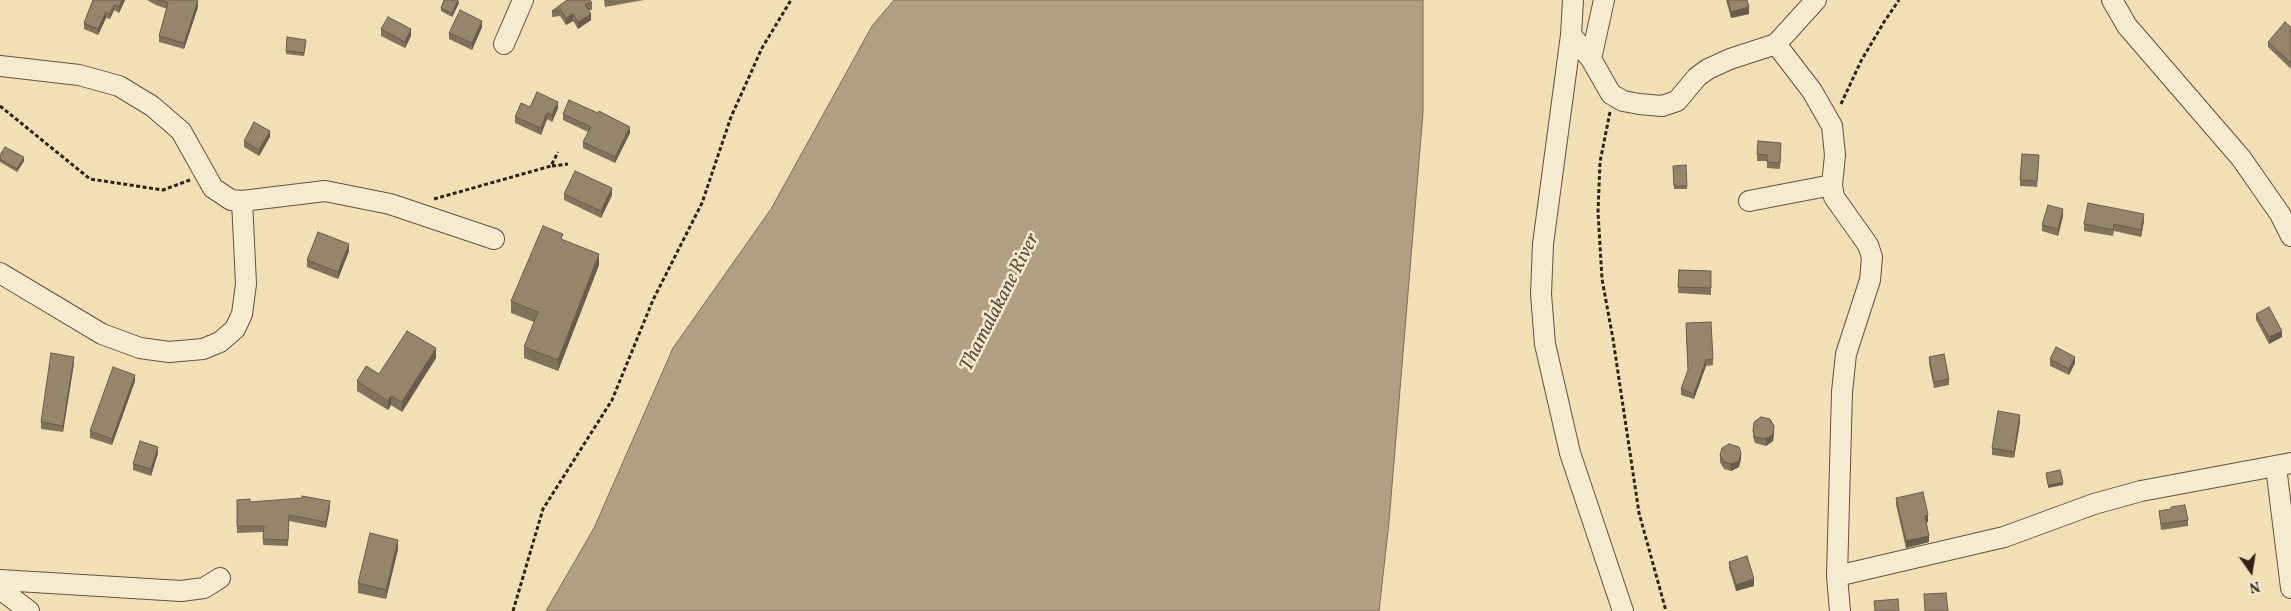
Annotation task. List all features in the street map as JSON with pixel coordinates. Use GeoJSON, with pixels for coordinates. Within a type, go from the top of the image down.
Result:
{"type":"FeatureCollection","features":[{"type":"Feature","properties":{"kind":"street"},"geometry":{"type":"LineString","coordinates":[[504,44],[523,0]]}},
{"type":"Feature","properties":{"kind":"street"},"geometry":{"type":"LineString","coordinates":[[1573,0],[1571,35],[1543,244],[1541,294],[1544,336],[1570,453],[1623,611]]}},
{"type":"Feature","properties":{"kind":"street"},"geometry":{"type":"LineString","coordinates":[[1591,59],[1604,0]]}},
{"type":"Feature","properties":{"kind":"street"},"geometry":{"type":"LineString","coordinates":[[1571,35],[1591,59],[1612,94],[1623,101],[1644,105],[1670,104],[1676,101],[1697,77],[1708,69],[1730,59],[1776,44],[1816,0]]}},
{"type":"Feature","properties":{"kind":"street"},"geometry":{"type":"LineString","coordinates":[[2112,0],[2127,26],[2241,158],[2280,214],[2291,236]]}},
{"type":"Feature","properties":{"kind":"street"},"geometry":{"type":"LineString","coordinates":[[1776,44],[1812,91],[1832,126],[1835,155],[1832,185],[1838,203],[1868,245],[1872,269],[1846,354],[1839,446],[1837,576],[1840,611]]}},
{"type":"Feature","properties":{"kind":"street"},"geometry":{"type":"LineString","coordinates":[[0,66],[79,75],[118,86],[152,106],[181,131],[204,175],[222,196],[231,200],[242,201],[325,191],[390,204],[494,240]]}},
{"type":"Feature","properties":{"kind":"street"},"geometry":{"type":"LineString","coordinates":[[1749,201],[1832,185]]}},
{"type":"Feature","properties":{"kind":"street"},"geometry":{"type":"LineString","coordinates":[[0,273],[102,334],[140,348],[169,352],[203,349],[220,342],[235,329],[242,314],[246,284],[242,201]]}},
{"type":"Feature","properties":{"kind":"street"},"geometry":{"type":"LineString","coordinates":[[1837,576],[2004,537],[2094,504],[2142,491],[2283,465],[2291,588]]}},
{"type":"Feature","properties":{"kind":"street"},"geometry":{"type":"LineString","coordinates":[[0,580],[182,591],[204,588],[220,578]]}},
{"type":"Feature","properties":{"kind":"street"},"geometry":{"type":"LineString","coordinates":[[0,589],[30,611]]}},
{"type":"Feature","properties":{"kind":"path"},"geometry":{"type":"LineString","coordinates":[[513,611],[543,509],[612,400],[653,300],[702,203],[731,117],[762,48],[791,0]]}},
{"type":"Feature","properties":{"kind":"path"},"geometry":{"type":"LineString","coordinates":[[1832,126],[1861,61],[1899,0]]}},
{"type":"Feature","properties":{"kind":"path"},"geometry":{"type":"LineString","coordinates":[[1612,94],[1609,120],[1600,162],[1598,212],[1602,279],[1639,512],[1666,611]]}},
{"type":"Feature","properties":{"kind":"path"},"geometry":{"type":"LineString","coordinates":[[0,106],[90,179],[163,190],[204,175]]}},
{"type":"Feature","properties":{"kind":"path"},"geometry":{"type":"LineString","coordinates":[[551,166],[558,152]]}},
{"type":"Feature","properties":{"kind":"path"},"geometry":{"type":"LineString","coordinates":[[430,200],[551,166],[568,164]]}},
{"type":"Feature","properties":{"kind":"water","name":"Thamalakane River"},"geometry":{"type":"Polygon","coordinates":[[[894,0],[1423,0],[1423,113],[1389,522],[1379,611],[546,611],[594,528],[673,348],[771,209],[872,26],[894,0]]]}},
{"type":"Feature","properties":{"kind":"building"},"geometry":{"type":"Polygon","coordinates":[[[93,0],[122,0],[119,7],[114,5],[110,14],[106,12],[98,29],[84,23],[93,0]]]}},
{"type":"Feature","properties":{"kind":"building"},"geometry":{"type":"Polygon","coordinates":[[[158,0],[198,1],[184,43],[159,36],[168,3],[158,0]]]}},
{"type":"Feature","properties":{"kind":"building"},"geometry":{"type":"Polygon","coordinates":[[[444,0],[458,0],[452,13],[441,8],[444,0]]]}},
{"type":"Feature","properties":{"kind":"building"},"geometry":{"type":"Polygon","coordinates":[[[567,0],[590,0],[592,3],[585,4],[591,14],[578,22],[573,14],[566,18],[560,9],[552,11],[567,0]]]}},
{"type":"Feature","properties":{"kind":"building"},"geometry":{"type":"Polygon","coordinates":[[[1728,0],[1747,0],[1749,7],[1731,12],[1728,0]]]}},
{"type":"Feature","properties":{"kind":"building"},"geometry":{"type":"Polygon","coordinates":[[[460,10],[482,21],[472,43],[449,33],[460,10]]]}},
{"type":"Feature","properties":{"kind":"building"},"geometry":{"type":"Polygon","coordinates":[[[388,17],[411,29],[405,42],[381,29],[388,17]]]}},
{"type":"Feature","properties":{"kind":"building"},"geometry":{"type":"Polygon","coordinates":[[[2285,22],[2291,27],[2291,63],[2268,42],[2285,22]]]}},
{"type":"Feature","properties":{"kind":"building"},"geometry":{"type":"Polygon","coordinates":[[[287,37],[306,40],[304,53],[286,51],[287,37]]]}},
{"type":"Feature","properties":{"kind":"building"},"geometry":{"type":"Polygon","coordinates":[[[537,92],[558,102],[552,115],[547,113],[541,128],[515,117],[521,103],[530,107],[537,92]]]}},
{"type":"Feature","properties":{"kind":"building"},"geometry":{"type":"Polygon","coordinates":[[[569,100],[598,113],[599,111],[630,127],[615,157],[583,142],[591,127],[563,114],[569,100]]]}},
{"type":"Feature","properties":{"kind":"building"},"geometry":{"type":"Polygon","coordinates":[[[254,122],[270,131],[259,150],[244,141],[254,122]]]}},
{"type":"Feature","properties":{"kind":"building"},"geometry":{"type":"Polygon","coordinates":[[[1758,141],[1781,143],[1780,163],[1767,162],[1767,155],[1757,154],[1758,141]]]}},
{"type":"Feature","properties":{"kind":"building"},"geometry":{"type":"Polygon","coordinates":[[[5,147],[24,157],[17,169],[0,159],[0,155],[5,147]]]}},
{"type":"Feature","properties":{"kind":"building"},"geometry":{"type":"Polygon","coordinates":[[[2022,154],[2039,155],[2037,181],[2020,180],[2022,154]]]}},
{"type":"Feature","properties":{"kind":"building"},"geometry":{"type":"Polygon","coordinates":[[[1686,165],[1687,186],[1674,186],[1673,166],[1686,165]]]}},
{"type":"Feature","properties":{"kind":"building"},"geometry":{"type":"Polygon","coordinates":[[[575,171],[612,188],[601,211],[564,194],[575,171]]]}},
{"type":"Feature","properties":{"kind":"building"},"geometry":{"type":"Polygon","coordinates":[[[2088,203],[2144,214],[2141,230],[2114,224],[2113,230],[2084,224],[2088,203]]]}},
{"type":"Feature","properties":{"kind":"building"},"geometry":{"type":"Polygon","coordinates":[[[2048,205],[2063,209],[2058,229],[2042,225],[2048,205]]]}},
{"type":"Feature","properties":{"kind":"building"},"geometry":{"type":"Polygon","coordinates":[[[543,226],[563,234],[561,239],[599,254],[558,360],[524,347],[538,312],[511,301],[543,226]]]}},
{"type":"Feature","properties":{"kind":"building"},"geometry":{"type":"Polygon","coordinates":[[[318,232],[349,244],[338,272],[307,260],[318,232]]]}},
{"type":"Feature","properties":{"kind":"building"},"geometry":{"type":"Polygon","coordinates":[[[1679,270],[1711,271],[1711,288],[1678,287],[1679,270]]]}},
{"type":"Feature","properties":{"kind":"building"},"geometry":{"type":"Polygon","coordinates":[[[2269,307],[2282,331],[2269,337],[2256,314],[2269,307]]]}},
{"type":"Feature","properties":{"kind":"building"},"geometry":{"type":"Polygon","coordinates":[[[1711,322],[1713,359],[1706,360],[1694,394],[1681,389],[1688,370],[1686,323],[1711,322]]]}},
{"type":"Feature","properties":{"kind":"building"},"geometry":{"type":"Polygon","coordinates":[[[407,331],[436,348],[402,402],[391,396],[388,401],[357,381],[366,366],[379,374],[407,331]]]}},
{"type":"Feature","properties":{"kind":"building"},"geometry":{"type":"Polygon","coordinates":[[[2056,347],[2075,357],[2069,369],[2050,359],[2056,347]]]}},
{"type":"Feature","properties":{"kind":"building"},"geometry":{"type":"Polygon","coordinates":[[[51,353],[74,357],[63,426],[41,422],[51,353]]]}},
{"type":"Feature","properties":{"kind":"building"},"geometry":{"type":"Polygon","coordinates":[[[1944,354],[1949,379],[1934,382],[1929,357],[1944,354]]]}},
{"type":"Feature","properties":{"kind":"building"},"geometry":{"type":"Polygon","coordinates":[[[113,367],[135,375],[112,439],[90,431],[113,367]]]}},
{"type":"Feature","properties":{"kind":"building"},"geometry":{"type":"Polygon","coordinates":[[[1998,411],[2020,415],[2014,452],[1992,448],[1998,411]]]}},
{"type":"Feature","properties":{"kind":"building"},"geometry":{"type":"Polygon","coordinates":[[[1761,417],[1770,419],[1774,426],[1773,434],[1766,439],[1755,437],[1753,431],[1754,422],[1761,417]]]}},
{"type":"Feature","properties":{"kind":"building"},"geometry":{"type":"Polygon","coordinates":[[[140,441],[158,447],[151,469],[133,464],[140,441]]]}},
{"type":"Feature","properties":{"kind":"building"},"geometry":{"type":"Polygon","coordinates":[[[1729,444],[1739,447],[1741,453],[1739,461],[1731,464],[1724,462],[1720,455],[1722,448],[1729,444]]]}},
{"type":"Feature","properties":{"kind":"building"},"geometry":{"type":"Polygon","coordinates":[[[2060,470],[2063,482],[2048,485],[2046,473],[2060,470]]]}},
{"type":"Feature","properties":{"kind":"building"},"geometry":{"type":"Polygon","coordinates":[[[1923,492],[1928,515],[1925,516],[1929,536],[1906,541],[1896,498],[1923,492]]]}},
{"type":"Feature","properties":{"kind":"building"},"geometry":{"type":"Polygon","coordinates":[[[302,496],[330,501],[326,522],[289,515],[288,540],[263,539],[264,526],[237,526],[237,500],[250,499],[250,502],[302,498],[302,496]]]}},
{"type":"Feature","properties":{"kind":"building"},"geometry":{"type":"Polygon","coordinates":[[[2185,505],[2188,520],[2161,524],[2159,511],[2185,505]]]}},
{"type":"Feature","properties":{"kind":"building"},"geometry":{"type":"Polygon","coordinates":[[[370,533],[398,540],[386,590],[358,583],[370,533]]]}},
{"type":"Feature","properties":{"kind":"building"},"geometry":{"type":"Polygon","coordinates":[[[1747,556],[1754,579],[1736,585],[1729,562],[1747,556]]]}},
{"type":"Feature","properties":{"kind":"building"},"geometry":{"type":"Polygon","coordinates":[[[1946,593],[1948,611],[1925,611],[1924,594],[1946,593]]]}},
{"type":"Feature","properties":{"kind":"building"},"geometry":{"type":"Polygon","coordinates":[[[1898,599],[1899,611],[1875,611],[1874,601],[1898,599]]]}}]}
